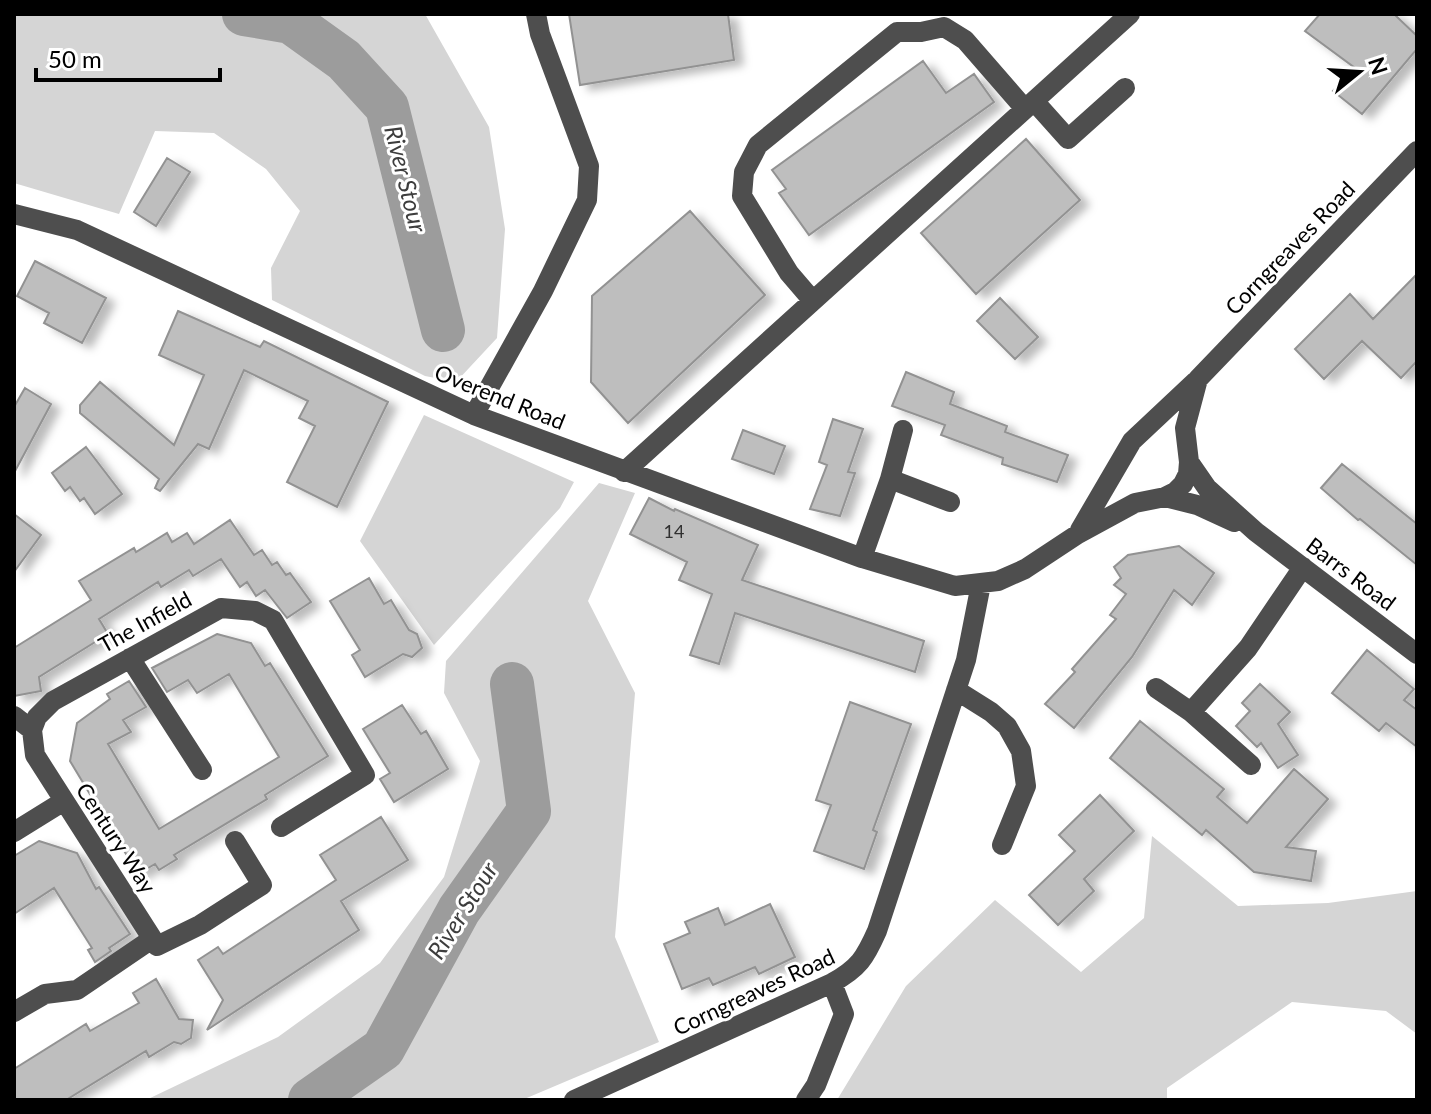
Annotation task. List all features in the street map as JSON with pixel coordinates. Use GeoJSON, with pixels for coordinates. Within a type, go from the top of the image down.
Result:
{"type":"FeatureCollection","features":[{"type":"Feature","properties":{"kind":"street"},"geometry":{"type":"LineString","coordinates":[[474,415],[543,291],[587,200],[589,166],[540,34],[536,14]]}},
{"type":"Feature","properties":{"kind":"street"},"geometry":{"type":"LineString","coordinates":[[624,472],[1130,14]]}},
{"type":"Feature","properties":{"kind":"street"},"geometry":{"type":"LineString","coordinates":[[813,301],[789,273],[742,196],[744,172],[758,145],[897,32],[921,32],[944,27],[965,40],[1068,139],[1125,88]]}},
{"type":"Feature","properties":{"kind":"street","name":"Corngreaves Road"},"geometry":{"type":"LineString","coordinates":[[1078,534],[1126,450],[1417,151]]}},
{"type":"Feature","properties":{"kind":"street","name":"Overend Road"},"geometry":{"type":"LineString","coordinates":[[14,214],[77,230],[474,415],[862,558],[936,582],[955,586],[981,584]]}},
{"type":"Feature","properties":{"kind":"street","name":"Corngreaves Road"},"geometry":{"type":"LineString","coordinates":[[574,1100],[832,983],[853,972],[866,957],[966,660],[981,584],[998,581],[1025,569],[1078,534],[1135,503],[1159,498],[1183,484],[1188,457],[1185,428],[1198,379]]}},
{"type":"Feature","properties":{"kind":"street"},"geometry":{"type":"LineString","coordinates":[[862,558],[890,479],[903,430]]}},
{"type":"Feature","properties":{"kind":"street"},"geometry":{"type":"LineString","coordinates":[[1141,435],[1151,432],[1171,435],[1188,457]]}},
{"type":"Feature","properties":{"kind":"street","name":"Barrs Road"},"geometry":{"type":"LineString","coordinates":[[1188,457],[1207,488],[1256,532],[1417,654]]}},
{"type":"Feature","properties":{"kind":"street"},"geometry":{"type":"LineString","coordinates":[[1123,460],[1123,471],[1133,489],[1142,495],[1159,498]]}},
{"type":"Feature","properties":{"kind":"street"},"geometry":{"type":"LineString","coordinates":[[890,479],[950,502]]}},
{"type":"Feature","properties":{"kind":"street","name":"Barrs Road"},"geometry":{"type":"LineString","coordinates":[[1159,498],[1197,505],[1256,532]]}},
{"type":"Feature","properties":{"kind":"street"},"geometry":{"type":"LineString","coordinates":[[1191,712],[1248,648],[1303,567]]}},
{"type":"Feature","properties":{"kind":"street","name":"The Infield"},"geometry":{"type":"LineString","coordinates":[[32,730],[37,717],[53,701],[221,608],[255,611],[273,620],[365,775],[281,827]]}},
{"type":"Feature","properties":{"kind":"street"},"geometry":{"type":"LineString","coordinates":[[130,658],[202,770]]}},
{"type":"Feature","properties":{"kind":"street"},"geometry":{"type":"LineString","coordinates":[[1156,688],[1191,712],[1251,765]]}},
{"type":"Feature","properties":{"kind":"street"},"geometry":{"type":"LineString","coordinates":[[956,690],[1007,726],[1021,751],[1026,786],[1002,845]]}},
{"type":"Feature","properties":{"kind":"street"},"geometry":{"type":"LineString","coordinates":[[14,716],[32,730]]}},
{"type":"Feature","properties":{"kind":"street","name":"Century Way"},"geometry":{"type":"LineString","coordinates":[[32,730],[35,755],[152,939]]}},
{"type":"Feature","properties":{"kind":"street"},"geometry":{"type":"LineString","coordinates":[[14,832],[64,801]]}},
{"type":"Feature","properties":{"kind":"street"},"geometry":{"type":"LineString","coordinates":[[14,1012],[45,994],[77,990],[152,939],[157,946],[200,925],[262,885],[235,841]]}},
{"type":"Feature","properties":{"kind":"street"},"geometry":{"type":"LineString","coordinates":[[806,1100],[816,1085],[844,1014],[832,983]]}},
{"type":"Feature","properties":{"kind":"shaded area"},"geometry":{"type":"Polygon","coordinates":[[[14,14],[425,14],[489,127],[505,229],[497,338],[456,382],[425,376],[272,300],[271,268],[300,211],[266,169],[214,133],[155,131],[119,214],[14,183],[14,14]]]}},
{"type":"Feature","properties":{"kind":"shaded area"},"geometry":{"type":"Polygon","coordinates":[[[424,415],[574,482],[560,508],[434,645],[360,541],[424,415]]]}},
{"type":"Feature","properties":{"kind":"shaded area"},"geometry":{"type":"Polygon","coordinates":[[[599,483],[635,493],[588,601],[635,693],[615,937],[659,1042],[522,1100],[146,1100],[278,1037],[380,963],[444,877],[480,761],[444,693],[446,661],[599,483]]]}},
{"type":"Feature","properties":{"kind":"shaded area"},"geometry":{"type":"Polygon","coordinates":[[[1152,836],[1238,906],[1328,903],[1417,891],[1417,1034],[1386,1011],[1292,1002],[1167,1088],[1167,1100],[837,1100],[906,986],[995,900],[1081,972],[1144,918],[1152,836]]]}},
{"type":"Feature","properties":{"kind":"building"},"geometry":{"type":"Polygon","coordinates":[[[569,14],[728,14],[734,60],[580,85],[569,14]]]}},
{"type":"Feature","properties":{"kind":"building"},"geometry":{"type":"Polygon","coordinates":[[[1320,14],[1394,14],[1417,36],[1417,49],[1362,114],[1333,91],[1355,68],[1305,31],[1320,14]]]}},
{"type":"Feature","properties":{"kind":"building"},"geometry":{"type":"Polygon","coordinates":[[[923,61],[946,93],[974,74],[994,102],[809,235],[779,193],[786,189],[772,170],[923,61]]]}},
{"type":"Feature","properties":{"kind":"building"},"geometry":{"type":"Polygon","coordinates":[[[1026,139],[1080,200],[976,294],[921,233],[1026,139]]]}},
{"type":"Feature","properties":{"kind":"building"},"geometry":{"type":"Polygon","coordinates":[[[167,158],[190,172],[156,226],[134,212],[167,158]]]}},
{"type":"Feature","properties":{"kind":"building"},"geometry":{"type":"Polygon","coordinates":[[[690,211],[765,295],[628,423],[591,382],[592,296],[690,211]]]}},
{"type":"Feature","properties":{"kind":"building"},"geometry":{"type":"Polygon","coordinates":[[[35,261],[106,298],[82,343],[44,323],[49,313],[17,296],[35,261]]]}},
{"type":"Feature","properties":{"kind":"building"},"geometry":{"type":"Polygon","coordinates":[[[1417,274],[1417,361],[1401,378],[1362,341],[1324,379],[1295,349],[1350,294],[1373,319],[1417,274]]]}},
{"type":"Feature","properties":{"kind":"building"},"geometry":{"type":"Polygon","coordinates":[[[1000,298],[1038,337],[1015,359],[977,321],[1000,298]]]}},
{"type":"Feature","properties":{"kind":"building"},"geometry":{"type":"Polygon","coordinates":[[[178,311],[260,347],[264,341],[388,402],[337,507],[287,482],[315,426],[299,418],[308,401],[244,370],[209,449],[198,444],[160,491],[155,488],[159,479],[80,413],[80,405],[100,382],[174,445],[204,375],[159,355],[178,311]]]}},
{"type":"Feature","properties":{"kind":"building"},"geometry":{"type":"Polygon","coordinates":[[[906,372],[954,392],[950,404],[1007,426],[1005,432],[1068,455],[1057,482],[1002,464],[1003,458],[941,435],[945,425],[892,406],[906,372]]]}},
{"type":"Feature","properties":{"kind":"building"},"geometry":{"type":"Polygon","coordinates":[[[25,388],[51,404],[14,473],[14,407],[25,388]]]}},
{"type":"Feature","properties":{"kind":"building"},"geometry":{"type":"Polygon","coordinates":[[[833,419],[863,429],[848,472],[855,473],[840,516],[810,509],[827,465],[819,462],[833,419]]]}},
{"type":"Feature","properties":{"kind":"building"},"geometry":{"type":"Polygon","coordinates":[[[743,430],[785,446],[774,474],[732,459],[743,430]]]}},
{"type":"Feature","properties":{"kind":"building"},"geometry":{"type":"Polygon","coordinates":[[[86,447],[122,494],[95,514],[84,498],[80,501],[70,487],[65,491],[52,473],[86,447]]]}},
{"type":"Feature","properties":{"kind":"building"},"geometry":{"type":"Polygon","coordinates":[[[1342,464],[1417,524],[1417,565],[1321,488],[1342,464]]]}},
{"type":"Feature","properties":{"kind":"building"},"geometry":{"type":"Polygon","coordinates":[[[649,498],[758,545],[742,580],[924,641],[915,672],[735,613],[719,664],[690,655],[712,594],[679,580],[687,562],[630,534],[649,498]]]}},
{"type":"Feature","properties":{"kind":"building"},"geometry":{"type":"Polygon","coordinates":[[[14,514],[41,535],[14,572],[14,514]]]}},
{"type":"Feature","properties":{"kind":"building"},"geometry":{"type":"Polygon","coordinates":[[[230,520],[254,555],[262,550],[272,565],[277,562],[286,575],[290,573],[311,602],[287,618],[265,590],[256,596],[247,582],[240,587],[221,559],[193,576],[189,570],[161,587],[158,582],[99,619],[108,634],[39,677],[41,691],[14,696],[14,648],[91,600],[79,581],[134,548],[136,552],[167,533],[172,542],[187,533],[194,544],[230,520]]]}},
{"type":"Feature","properties":{"kind":"building"},"geometry":{"type":"Polygon","coordinates":[[[1179,546],[1214,573],[1192,605],[1174,590],[1132,657],[1074,728],[1045,704],[1075,672],[1072,669],[1116,619],[1110,615],[1126,594],[1114,585],[1121,578],[1114,567],[1128,555],[1179,546]]]}},
{"type":"Feature","properties":{"kind":"building"},"geometry":{"type":"Polygon","coordinates":[[[369,578],[384,604],[391,600],[409,630],[417,634],[422,648],[412,657],[403,654],[365,677],[352,655],[360,650],[330,601],[369,578]]]}},
{"type":"Feature","properties":{"kind":"building"},"geometry":{"type":"Polygon","coordinates":[[[217,634],[251,643],[265,666],[270,663],[328,756],[265,795],[267,799],[174,855],[177,859],[159,870],[155,864],[138,874],[70,761],[77,723],[110,699],[107,694],[129,681],[146,707],[123,720],[131,732],[108,744],[159,829],[279,757],[229,674],[197,693],[188,680],[167,692],[152,668],[217,634]]]}},
{"type":"Feature","properties":{"kind":"building"},"geometry":{"type":"Polygon","coordinates":[[[1367,650],[1414,689],[1404,700],[1417,710],[1417,747],[1386,723],[1379,731],[1332,693],[1367,650]]]}},
{"type":"Feature","properties":{"kind":"building"},"geometry":{"type":"Polygon","coordinates":[[[1260,684],[1290,712],[1278,724],[1298,755],[1278,768],[1261,743],[1257,747],[1236,726],[1250,711],[1242,703],[1260,684]]]}},
{"type":"Feature","properties":{"kind":"building"},"geometry":{"type":"Polygon","coordinates":[[[850,702],[911,724],[873,830],[877,832],[864,869],[814,851],[831,805],[816,800],[850,702]]]}},
{"type":"Feature","properties":{"kind":"building"},"geometry":{"type":"Polygon","coordinates":[[[402,705],[421,734],[426,731],[448,769],[394,802],[380,779],[390,773],[363,729],[402,705]]]}},
{"type":"Feature","properties":{"kind":"building"},"geometry":{"type":"Polygon","coordinates":[[[1140,721],[1224,789],[1217,797],[1247,823],[1294,769],[1328,799],[1286,847],[1316,851],[1311,881],[1254,872],[1206,830],[1202,835],[1110,758],[1140,721]]]}},
{"type":"Feature","properties":{"kind":"building"},"geometry":{"type":"Polygon","coordinates":[[[1100,795],[1134,831],[1084,879],[1094,891],[1058,925],[1029,895],[1075,851],[1059,835],[1100,795]]]}},
{"type":"Feature","properties":{"kind":"building"},"geometry":{"type":"Polygon","coordinates":[[[381,817],[408,860],[341,901],[359,930],[207,1030],[223,1000],[198,960],[218,947],[223,954],[336,880],[320,855],[381,817]]]}},
{"type":"Feature","properties":{"kind":"building"},"geometry":{"type":"Polygon","coordinates":[[[39,841],[77,853],[96,889],[99,887],[130,934],[95,962],[88,950],[92,948],[54,888],[14,914],[14,856],[39,841]]]}},
{"type":"Feature","properties":{"kind":"building"},"geometry":{"type":"Polygon","coordinates":[[[770,904],[795,957],[759,974],[755,967],[713,985],[709,978],[682,989],[664,944],[690,933],[685,922],[718,908],[725,925],[770,904]]]}},
{"type":"Feature","properties":{"kind":"building"},"geometry":{"type":"Polygon","coordinates":[[[156,979],[179,1019],[193,1020],[191,1038],[181,1044],[174,1042],[149,1057],[146,1051],[66,1100],[14,1100],[14,1069],[86,1024],[90,1031],[139,1003],[133,993],[156,979]]]}},
{"type":"Feature","properties":{"kind":"waterway","name":"River Stour"},"geometry":{"type":"LineString","coordinates":[[244,14],[291,22],[344,60],[387,107],[443,330]]}},
{"type":"Feature","properties":{"kind":"waterway","name":"River Stour"},"geometry":{"type":"LineString","coordinates":[[310,1100],[383,1049],[459,910],[529,811],[512,684]]}}]}
